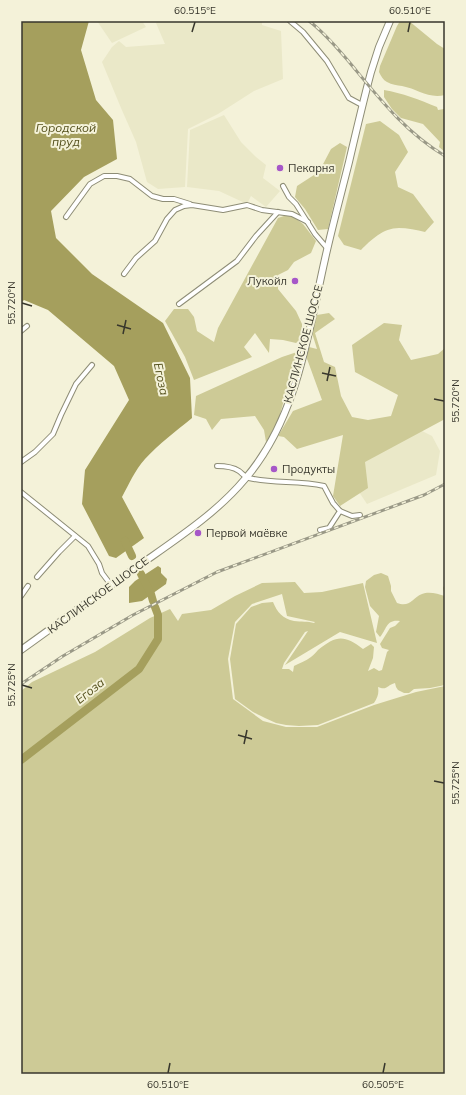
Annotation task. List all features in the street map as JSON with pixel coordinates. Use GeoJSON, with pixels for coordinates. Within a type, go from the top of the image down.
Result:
{"type":"FeatureCollection","features":[{"type":"Feature","properties":{"kind":"main road","name":"КАСЛИНСКОЕ ШОССЕ"},"geometry":{"type":"LineString","coordinates":[[21,650],[196,524],[230,496],[246,478],[266,449],[280,424],[290,399],[305,345],[370,72],[390,21]]}},
{"type":"Feature","properties":{"kind":"street"},"geometry":{"type":"LineString","coordinates":[[290,21],[303,32],[327,61],[349,98],[362,106]]}},
{"type":"Feature","properties":{"kind":"street"},"geometry":{"type":"LineString","coordinates":[[66,217],[90,184],[104,176],[118,176],[130,179],[152,196],[163,199],[174,198],[192,205],[224,210],[247,204],[262,210],[292,214],[308,222]]}},
{"type":"Feature","properties":{"kind":"street"},"geometry":{"type":"LineString","coordinates":[[283,186],[315,234],[327,248]]}},
{"type":"Feature","properties":{"kind":"street"},"geometry":{"type":"LineString","coordinates":[[124,274],[136,258],[154,241],[175,210],[184,206],[192,205]]}},
{"type":"Feature","properties":{"kind":"street"},"geometry":{"type":"LineString","coordinates":[[179,304],[236,261],[278,212]]}},
{"type":"Feature","properties":{"kind":"street"},"geometry":{"type":"LineString","coordinates":[[21,331],[27,326]]}},
{"type":"Feature","properties":{"kind":"street"},"geometry":{"type":"LineString","coordinates":[[21,462],[35,452],[53,434],[76,384],[92,365]]}},
{"type":"Feature","properties":{"kind":"street"},"geometry":{"type":"LineString","coordinates":[[217,466],[237,469],[246,478],[311,483],[324,486],[333,503],[340,511],[352,516],[360,515]]}},
{"type":"Feature","properties":{"kind":"street"},"geometry":{"type":"LineString","coordinates":[[21,492],[88,546],[99,564],[102,573],[111,585]]}},
{"type":"Feature","properties":{"kind":"street"},"geometry":{"type":"LineString","coordinates":[[320,530],[329,528],[340,511]]}},
{"type":"Feature","properties":{"kind":"street"},"geometry":{"type":"LineString","coordinates":[[37,577],[75,536]]}},
{"type":"Feature","properties":{"kind":"street"},"geometry":{"type":"LineString","coordinates":[[21,596],[28,586]]}},
{"type":"Feature","properties":{"kind":"shaded area"},"geometry":{"type":"Polygon","coordinates":[[[97,21],[142,21],[146,27],[112,43],[97,21]]]}},
{"type":"Feature","properties":{"kind":"shaded area"},"geometry":{"type":"Polygon","coordinates":[[[159,21],[262,21],[262,25],[281,31],[283,79],[254,91],[218,114],[188,129],[185,187],[158,189],[147,182],[136,142],[102,62],[112,47],[119,41],[126,47],[165,44],[156,23],[159,21]]]}},
{"type":"Feature","properties":{"kind":"shaded area"},"geometry":{"type":"Polygon","coordinates":[[[400,21],[409,21],[445,49],[445,95],[428,95],[408,87],[389,83],[381,76],[379,72],[380,66],[400,21]]]}},
{"type":"Feature","properties":{"kind":"shaded area"},"geometry":{"type":"Polygon","coordinates":[[[384,90],[418,99],[437,107],[438,110],[444,109],[445,107],[445,152],[439,147],[440,142],[423,124],[401,118],[392,109],[384,97],[384,90]]]}},
{"type":"Feature","properties":{"kind":"shaded area"},"geometry":{"type":"Polygon","coordinates":[[[224,115],[241,142],[266,165],[263,178],[280,191],[266,207],[251,196],[247,204],[219,191],[187,187],[190,130],[224,115]]]}},
{"type":"Feature","properties":{"kind":"shaded area"},"geometry":{"type":"Polygon","coordinates":[[[380,121],[399,135],[408,152],[395,172],[398,187],[413,194],[434,222],[425,232],[402,228],[388,230],[373,239],[361,250],[344,245],[338,236],[366,124],[380,121]]]}},
{"type":"Feature","properties":{"kind":"shaded area"},"geometry":{"type":"Polygon","coordinates":[[[340,143],[347,147],[328,229],[318,230],[305,209],[295,197],[297,186],[314,175],[321,168],[331,149],[340,143]]]}},
{"type":"Feature","properties":{"kind":"shaded area"},"geometry":{"type":"Polygon","coordinates":[[[290,214],[303,224],[316,241],[311,253],[294,262],[288,270],[278,275],[278,289],[296,311],[302,324],[302,338],[296,343],[270,339],[269,353],[255,333],[244,347],[252,357],[194,380],[185,357],[165,321],[174,309],[188,309],[194,317],[197,331],[214,342],[218,328],[278,218],[290,214]]]}},
{"type":"Feature","properties":{"kind":"shaded area"},"geometry":{"type":"Polygon","coordinates":[[[329,313],[335,319],[315,333],[324,362],[335,367],[341,396],[352,417],[368,420],[391,416],[398,395],[355,372],[352,345],[384,323],[402,325],[399,340],[411,360],[438,354],[445,348],[445,419],[365,462],[368,488],[340,506],[333,496],[343,435],[297,449],[284,437],[278,436],[293,411],[322,400],[306,356],[309,347],[317,349],[312,333],[317,315],[329,313]]]}},
{"type":"Feature","properties":{"kind":"shaded area"},"geometry":{"type":"Polygon","coordinates":[[[297,352],[278,422],[266,442],[264,430],[255,416],[221,419],[212,430],[206,419],[194,415],[196,396],[282,357],[297,352]]]}},
{"type":"Feature","properties":{"kind":"shaded area"},"geometry":{"type":"Polygon","coordinates":[[[414,427],[432,436],[440,451],[436,475],[367,504],[357,489],[361,458],[414,427]]]}},
{"type":"Feature","properties":{"kind":"shaded area"},"geometry":{"type":"Polygon","coordinates":[[[381,573],[388,576],[391,591],[397,603],[405,604],[411,602],[425,593],[434,593],[445,596],[445,685],[414,689],[409,693],[404,693],[398,690],[395,683],[385,688],[378,687],[378,695],[374,703],[318,725],[299,726],[276,723],[253,712],[235,699],[230,659],[236,624],[251,607],[262,603],[273,602],[276,609],[287,619],[294,621],[315,622],[287,616],[282,594],[252,604],[235,622],[228,659],[233,699],[263,721],[286,727],[317,727],[374,705],[416,692],[445,686],[445,1074],[29,1074],[21,1072],[21,691],[32,682],[95,652],[150,618],[170,609],[178,621],[182,614],[211,610],[262,583],[295,582],[304,593],[322,592],[363,583],[377,643],[340,632],[285,665],[308,631],[305,632],[284,663],[282,669],[289,669],[293,672],[294,666],[309,658],[325,645],[336,639],[345,639],[363,649],[371,644],[374,647],[373,658],[368,671],[374,668],[379,671],[382,670],[387,652],[389,650],[382,648],[380,644],[390,628],[395,626],[400,621],[389,623],[380,637],[376,632],[379,616],[370,606],[365,587],[366,581],[374,575],[381,573]]]}},
{"type":"Feature","properties":{"kind":"shaded area"},"geometry":{"type":"Polygon","coordinates":[[[445,584],[445,596],[443,588],[445,584]]]}},
{"type":"Feature","properties":{"kind":"water","name":"Городской пруд"},"geometry":{"type":"Polygon","coordinates":[[[21,21],[89,21],[81,50],[96,100],[113,120],[117,159],[84,177],[51,211],[56,238],[92,274],[163,323],[190,378],[192,418],[141,463],[122,497],[144,538],[116,558],[109,556],[82,504],[85,470],[129,400],[114,366],[48,310],[24,300],[21,303],[21,21]]]}},
{"type":"Feature","properties":{"kind":"water"},"geometry":{"type":"Polygon","coordinates":[[[158,566],[161,568],[161,573],[167,579],[166,584],[142,601],[129,603],[129,587],[135,581],[158,566]]]}},
{"type":"Feature","properties":{"kind":"waterway","name":"Егоза"},"geometry":{"type":"LineString","coordinates":[[125,541],[132,556]]}},
{"type":"Feature","properties":{"kind":"waterway","name":"Егоза"},"geometry":{"type":"LineString","coordinates":[[141,574],[153,601]]}},
{"type":"Feature","properties":{"kind":"waterway","name":"Егоза"},"geometry":{"type":"LineString","coordinates":[[21,760],[139,669],[158,639],[158,615],[155,607]]}},
{"type":"Feature","properties":{"kind":"railway"},"geometry":{"type":"LineString","coordinates":[[309,21],[331,41],[393,114],[417,136],[445,156]]}},
{"type":"Feature","properties":{"kind":"railway"},"geometry":{"type":"LineString","coordinates":[[21,684],[63,656],[133,615],[217,572],[424,495],[445,484]]}},
{"type":"Feature","properties":{"kind":"place","name":"Пекарня"},"geometry":{"type":"Point","coordinates":[280,168]}},
{"type":"Feature","properties":{"kind":"place","name":"Лукойл"},"geometry":{"type":"Point","coordinates":[295,281]}},
{"type":"Feature","properties":{"kind":"place","name":"Продукты"},"geometry":{"type":"Point","coordinates":[274,469]}},
{"type":"Feature","properties":{"kind":"place","name":"Первой маёвке"},"geometry":{"type":"Point","coordinates":[198,533]}}]}
